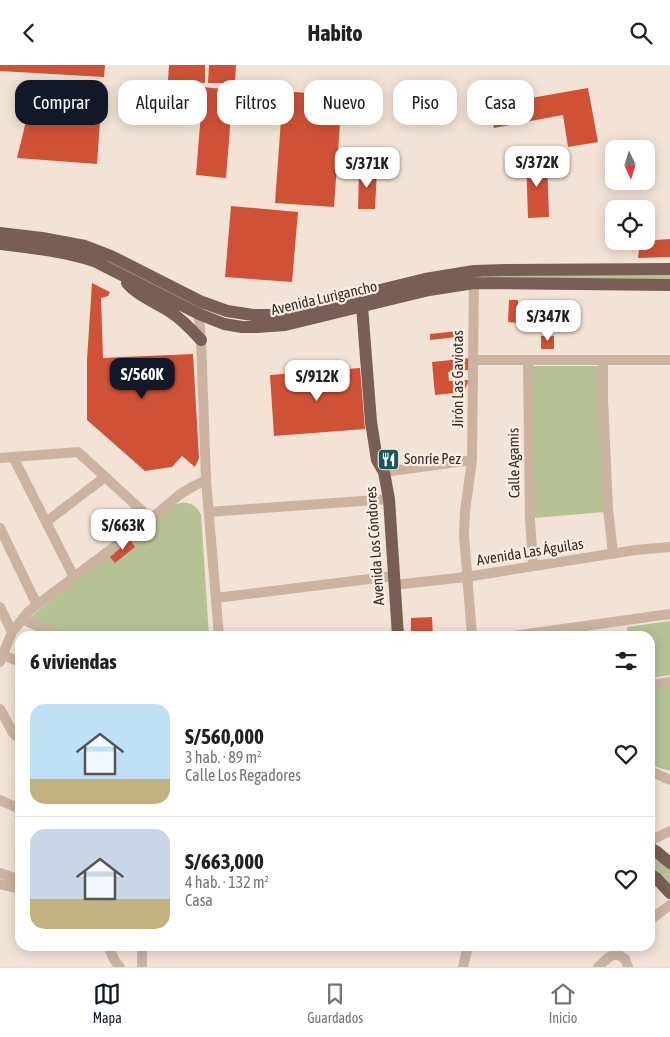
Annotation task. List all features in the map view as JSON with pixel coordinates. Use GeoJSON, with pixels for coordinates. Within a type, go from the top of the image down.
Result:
{"type":"FeatureCollection","features":[{"type":"Feature","properties":{"kind":"main road","name":"Avenida Lurigancho"},"geometry":{"type":"LineString","coordinates":[[0,233],[72,243],[97,250],[196,300],[219,308],[253,315],[278,315],[425,279],[474,277],[670,285]]}},
{"type":"Feature","properties":{"kind":"main road","name":"Avenida Lurigancho"},"geometry":{"type":"LineString","coordinates":[[0,244],[58,252],[94,261],[199,314],[234,326],[269,327],[285,325],[430,290],[504,269],[670,269]]}},
{"type":"Feature","properties":{"kind":"main road"},"geometry":{"type":"LineString","coordinates":[[121,275],[137,292],[172,313],[188,326],[201,341]]}},
{"type":"Feature","properties":{"kind":"main road","name":"Avenida Los Cóndores"},"geometry":{"type":"LineString","coordinates":[[362,306],[371,422],[377,460],[384,472],[389,499],[398,631]]}},
{"type":"Feature","properties":{"kind":"main road"},"geometry":{"type":"LineString","coordinates":[[655,850],[670,863]]}},
{"type":"Feature","properties":{"kind":"main road"},"geometry":{"type":"LineString","coordinates":[[655,878],[670,893]]}},
{"type":"Feature","properties":{"kind":"street","name":"Jirón Las Gaviotas"},"geometry":{"type":"LineString","coordinates":[[471,631],[464,535],[465,511],[472,460],[474,277]]}},
{"type":"Feature","properties":{"kind":"street"},"geometry":{"type":"LineString","coordinates":[[196,300],[201,341],[206,480],[219,631]]}},
{"type":"Feature","properties":{"kind":"street"},"geometry":{"type":"LineString","coordinates":[[473,359],[670,360]]}},
{"type":"Feature","properties":{"kind":"street","name":"Calle Agamis"},"geometry":{"type":"LineString","coordinates":[[528,360],[530,519],[533,566]]}},
{"type":"Feature","properties":{"kind":"street"},"geometry":{"type":"LineString","coordinates":[[603,360],[608,509],[613,554]]}},
{"type":"Feature","properties":{"kind":"street"},"geometry":{"type":"LineString","coordinates":[[0,458],[78,452],[152,519]]}},
{"type":"Feature","properties":{"kind":"street"},"geometry":{"type":"LineString","coordinates":[[13,457],[74,577]]}},
{"type":"Feature","properties":{"kind":"street"},"geometry":{"type":"LineString","coordinates":[[384,472],[472,460]]}},
{"type":"Feature","properties":{"kind":"street"},"geometry":{"type":"LineString","coordinates":[[46,522],[105,477]]}},
{"type":"Feature","properties":{"kind":"street"},"geometry":{"type":"LineString","coordinates":[[15,661],[1,658],[12,632],[22,619],[37,605],[152,519],[179,495],[206,480]]}},
{"type":"Feature","properties":{"kind":"street"},"geometry":{"type":"LineString","coordinates":[[209,512],[389,499]]}},
{"type":"Feature","properties":{"kind":"street"},"geometry":{"type":"LineString","coordinates":[[0,528],[37,605]]}},
{"type":"Feature","properties":{"kind":"street","name":"Avenida Las Águilas"},"geometry":{"type":"LineString","coordinates":[[216,598],[394,581],[466,577],[651,548],[670,547]]}},
{"type":"Feature","properties":{"kind":"street"},"geometry":{"type":"LineString","coordinates":[[0,607],[12,632]]}},
{"type":"Feature","properties":{"kind":"street"},"geometry":{"type":"LineString","coordinates":[[549,631],[670,614]]}},
{"type":"Feature","properties":{"kind":"street"},"geometry":{"type":"LineString","coordinates":[[22,619],[48,631]]}},
{"type":"Feature","properties":{"kind":"street"},"geometry":{"type":"LineString","coordinates":[[655,684],[670,682]]}},
{"type":"Feature","properties":{"kind":"street"},"geometry":{"type":"LineString","coordinates":[[0,709],[15,735]]}},
{"type":"Feature","properties":{"kind":"street"},"geometry":{"type":"LineString","coordinates":[[7,719],[15,723]]}},
{"type":"Feature","properties":{"kind":"street"},"geometry":{"type":"LineString","coordinates":[[655,773],[670,780]]}},
{"type":"Feature","properties":{"kind":"street"},"geometry":{"type":"LineString","coordinates":[[0,800],[15,807]]}},
{"type":"Feature","properties":{"kind":"street"},"geometry":{"type":"LineString","coordinates":[[655,838],[670,831]]}},
{"type":"Feature","properties":{"kind":"street"},"geometry":{"type":"LineString","coordinates":[[0,873],[15,878]]}},
{"type":"Feature","properties":{"kind":"street"},"geometry":{"type":"LineString","coordinates":[[0,884],[15,888]]}},
{"type":"Feature","properties":{"kind":"street"},"geometry":{"type":"LineString","coordinates":[[655,916],[670,905]]}},
{"type":"Feature","properties":{"kind":"street"},"geometry":{"type":"LineString","coordinates":[[110,951],[120,967]]}},
{"type":"Feature","properties":{"kind":"street"},"geometry":{"type":"LineString","coordinates":[[142,951],[142,967]]}},
{"type":"Feature","properties":{"kind":"street"},"geometry":{"type":"LineString","coordinates":[[463,967],[467,951]]}},
{"type":"Feature","properties":{"kind":"street"},"geometry":{"type":"LineString","coordinates":[[598,967],[617,951]]}},
{"type":"Feature","properties":{"kind":"street"},"geometry":{"type":"LineString","coordinates":[[619,951],[628,967]]}},
{"type":"Feature","properties":{"kind":"green space"},"geometry":{"type":"Polygon","coordinates":[[[670,274],[670,281],[487,279],[487,276],[670,274]]]}},
{"type":"Feature","properties":{"kind":"green space"},"geometry":{"type":"Polygon","coordinates":[[[531,366],[598,366],[605,512],[534,518],[531,366]]]}},
{"type":"Feature","properties":{"kind":"green space"},"geometry":{"type":"Polygon","coordinates":[[[187,503],[197,508],[201,514],[209,631],[57,631],[29,619],[34,614],[174,505],[187,503]]]}},
{"type":"Feature","properties":{"kind":"green space"},"geometry":{"type":"Polygon","coordinates":[[[670,621],[670,675],[655,677],[655,631],[627,631],[627,627],[670,621]]]}},
{"type":"Feature","properties":{"kind":"green space"},"geometry":{"type":"Polygon","coordinates":[[[670,684],[670,771],[655,766],[655,686],[670,684]]]}},
{"type":"Feature","properties":{"kind":"green space"},"geometry":{"type":"Polygon","coordinates":[[[655,856],[670,869],[670,888],[655,873],[655,856]]]}},
{"type":"Feature","properties":{"kind":"building"},"geometry":{"type":"Polygon","coordinates":[[[0,65],[105,65],[104,77],[0,71],[0,65]]]}},
{"type":"Feature","properties":{"kind":"building"},"geometry":{"type":"Polygon","coordinates":[[[169,65],[205,65],[205,80],[168,80],[169,65]]]}},
{"type":"Feature","properties":{"kind":"building"},"geometry":{"type":"Polygon","coordinates":[[[209,65],[236,65],[235,80],[217,80],[217,83],[208,83],[209,65]]]}},
{"type":"Feature","properties":{"kind":"building"},"geometry":{"type":"Polygon","coordinates":[[[207,87],[217,88],[217,125],[230,125],[226,178],[196,175],[200,125],[207,125],[207,87]]]}},
{"type":"Feature","properties":{"kind":"building"},"geometry":{"type":"Polygon","coordinates":[[[588,88],[598,142],[568,147],[563,115],[534,120],[534,97],[588,88]]]}},
{"type":"Feature","properties":{"kind":"building"},"geometry":{"type":"Polygon","coordinates":[[[294,92],[304,93],[304,125],[340,125],[334,207],[275,203],[281,125],[294,125],[294,92]]]}},
{"type":"Feature","properties":{"kind":"building"},"geometry":{"type":"Polygon","coordinates":[[[25,125],[100,125],[97,164],[17,158],[25,125]]]}},
{"type":"Feature","properties":{"kind":"building"},"geometry":{"type":"Polygon","coordinates":[[[493,125],[510,125],[494,128],[493,125]]]}},
{"type":"Feature","properties":{"kind":"building"},"geometry":{"type":"Polygon","coordinates":[[[547,157],[549,217],[528,218],[526,158],[547,157]]]}},
{"type":"Feature","properties":{"kind":"building"},"geometry":{"type":"Polygon","coordinates":[[[359,170],[377,170],[375,209],[358,209],[359,170]]]}},
{"type":"Feature","properties":{"kind":"building"},"geometry":{"type":"Polygon","coordinates":[[[231,206],[298,212],[292,282],[225,277],[231,206]]]}},
{"type":"Feature","properties":{"kind":"building"},"geometry":{"type":"Polygon","coordinates":[[[670,239],[670,257],[638,258],[639,250],[655,250],[655,240],[670,239]]]}},
{"type":"Feature","properties":{"kind":"building"},"geometry":{"type":"Polygon","coordinates":[[[92,283],[110,292],[108,296],[101,298],[103,358],[193,354],[199,458],[195,467],[182,456],[172,467],[145,471],[87,420],[87,360],[92,283]]]}},
{"type":"Feature","properties":{"kind":"building"},"geometry":{"type":"Polygon","coordinates":[[[509,300],[518,300],[518,323],[508,322],[509,300]]]}},
{"type":"Feature","properties":{"kind":"building"},"geometry":{"type":"Polygon","coordinates":[[[458,331],[457,337],[430,340],[430,334],[458,331]]]}},
{"type":"Feature","properties":{"kind":"building"},"geometry":{"type":"Polygon","coordinates":[[[541,336],[554,336],[554,349],[541,349],[541,336]]]}},
{"type":"Feature","properties":{"kind":"building"},"geometry":{"type":"Polygon","coordinates":[[[470,358],[468,370],[448,372],[449,381],[469,380],[464,392],[435,395],[432,362],[470,358]]]}},
{"type":"Feature","properties":{"kind":"building"},"geometry":{"type":"Polygon","coordinates":[[[360,368],[365,429],[274,436],[270,375],[360,368]]]}},
{"type":"Feature","properties":{"kind":"building"},"geometry":{"type":"Polygon","coordinates":[[[130,540],[135,547],[115,563],[110,557],[130,540]]]}},
{"type":"Feature","properties":{"kind":"building"},"geometry":{"type":"Polygon","coordinates":[[[432,617],[433,631],[411,631],[411,618],[432,617]]]}},
{"type":"Feature","properties":{"kind":"place","name":"Sonríe Pez"},"geometry":{"type":"Point","coordinates":[388,459]}}]}
